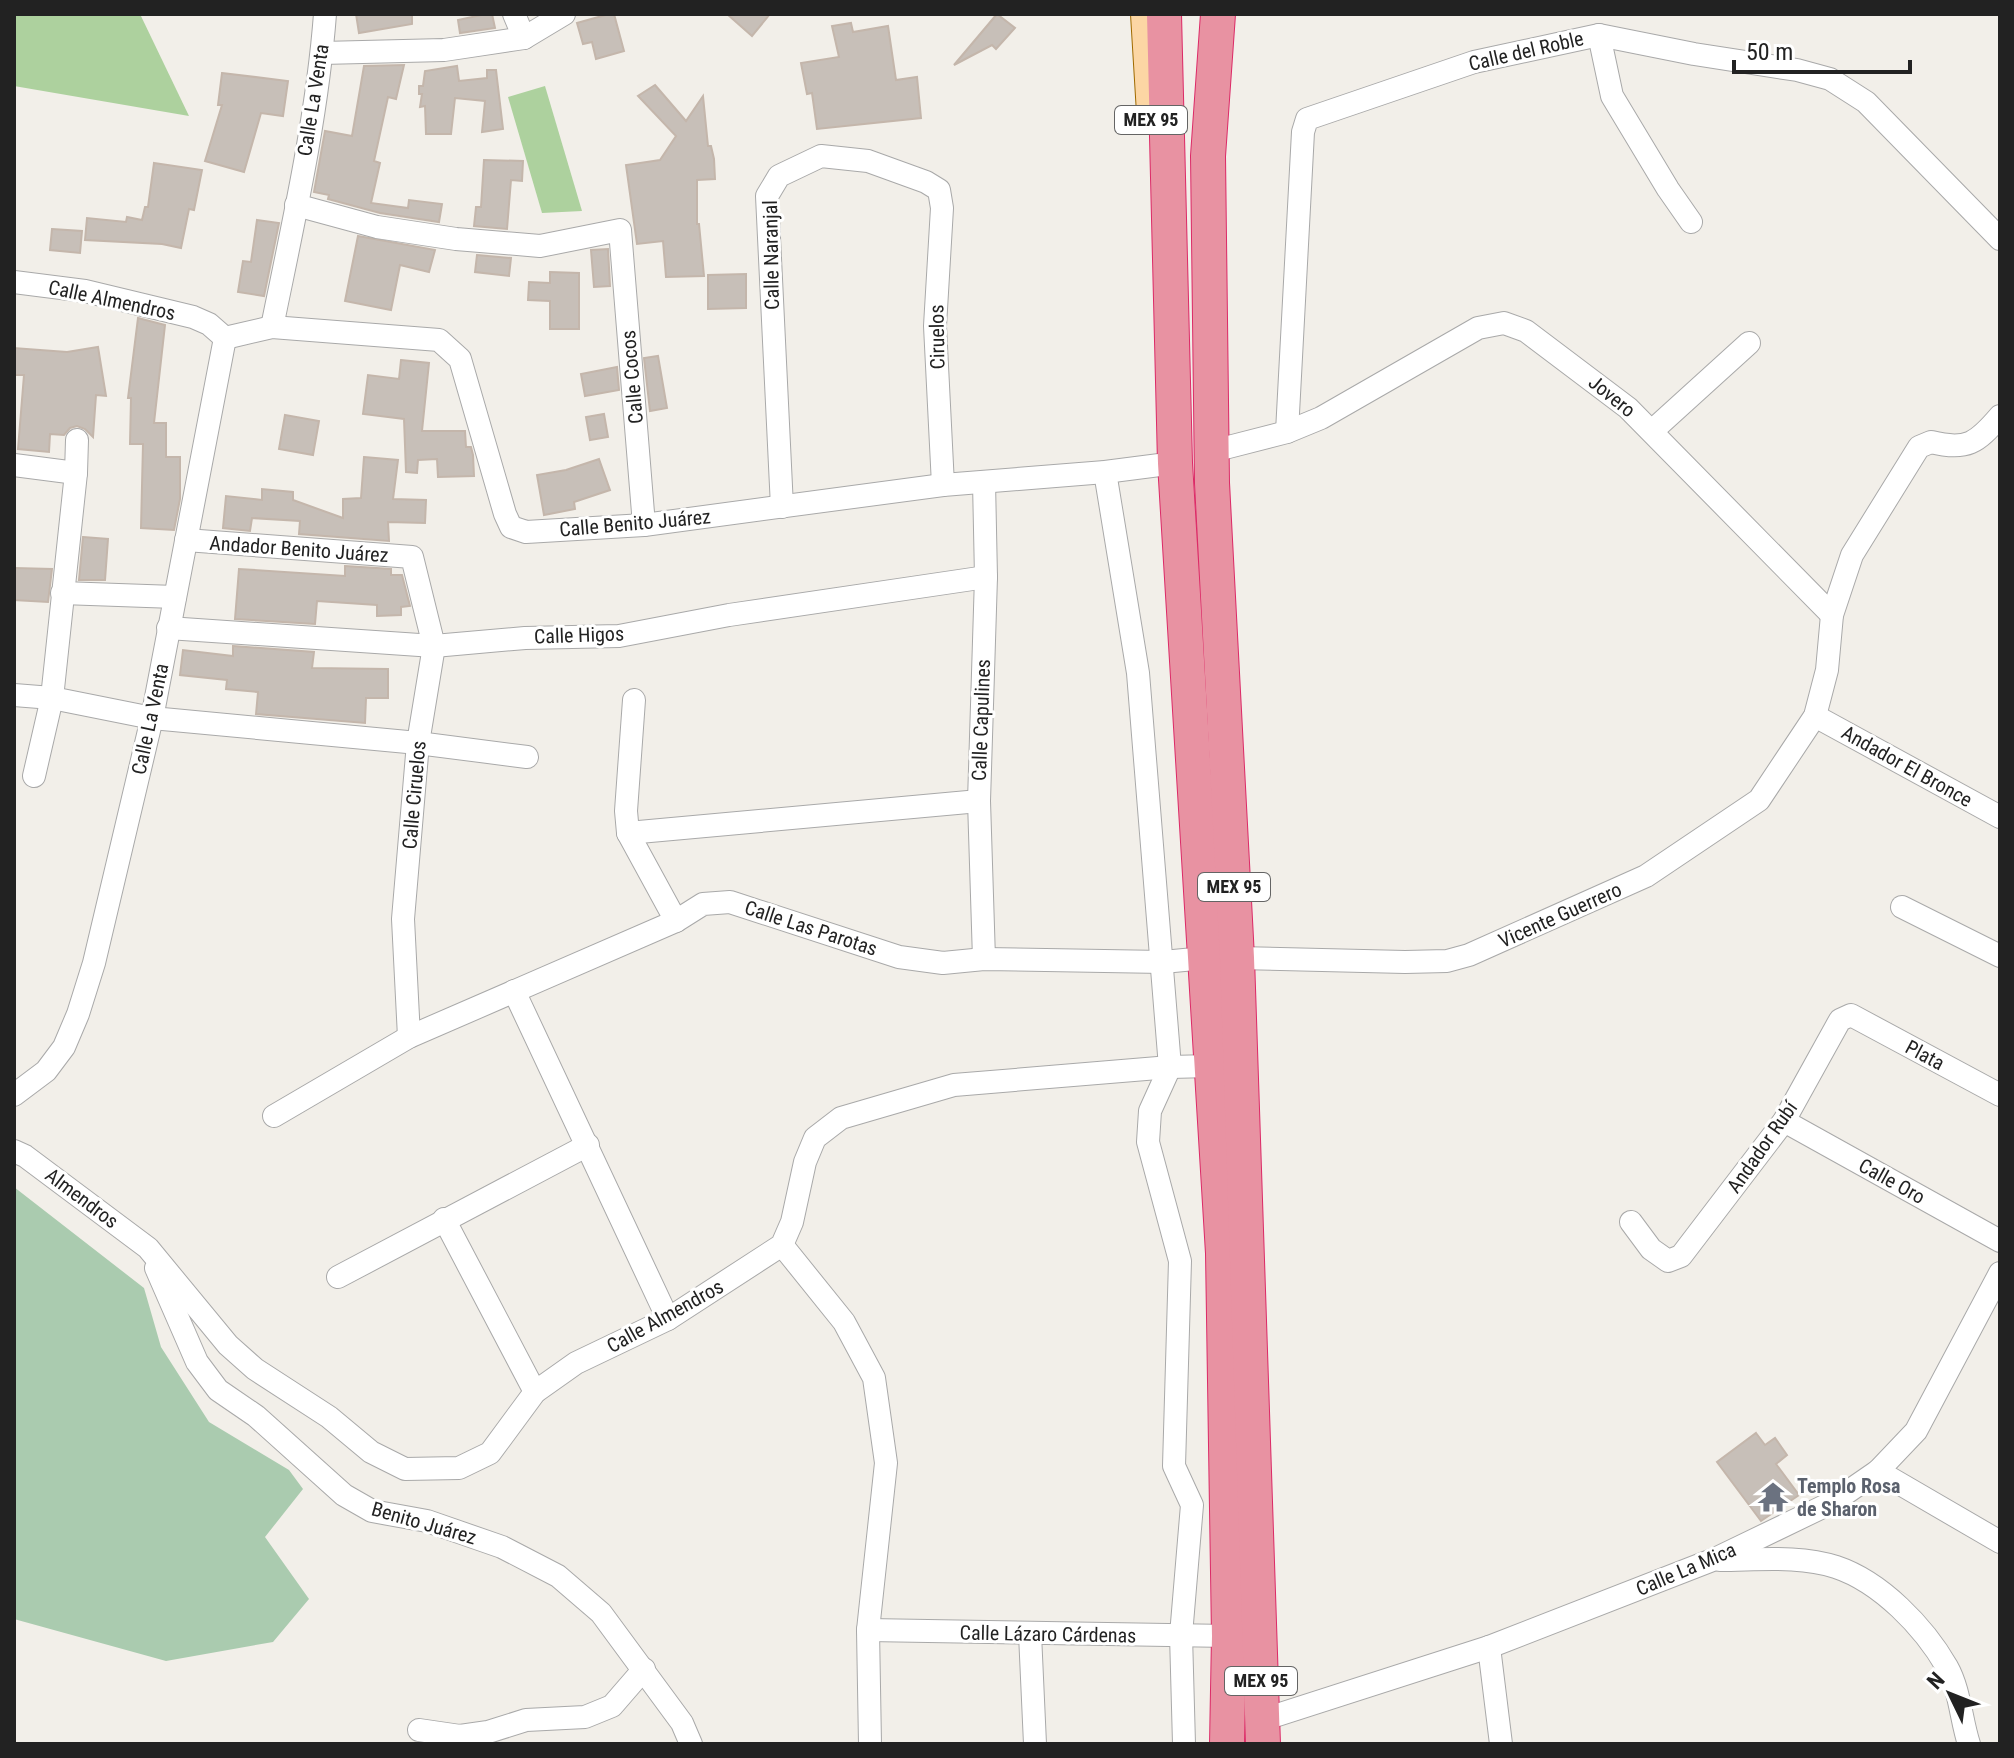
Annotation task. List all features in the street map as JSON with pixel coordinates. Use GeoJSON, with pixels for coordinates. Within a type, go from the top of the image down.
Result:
{"type":"FeatureCollection","features":[{"type":"Feature","properties":{"kind":"highway"},"geometry":{"type":"LineString","coordinates":[[1164,14],[1167,225]]}},
{"type":"Feature","properties":{"kind":"highway"},"geometry":{"type":"LineString","coordinates":[[1208,156],[1218,14]]}},
{"type":"Feature","properties":{"kind":"highway","name":"MEX 95"},"geometry":{"type":"LineString","coordinates":[[1208,156],[1221,958],[1263,1732]]}},
{"type":"Feature","properties":{"kind":"highway","name":"MEX 95"},"geometry":{"type":"LineString","coordinates":[[1167,225],[1175,463],[1221,958],[1211,1066],[1223,1253],[1229,1636],[1227,1744]]}},
{"type":"Feature","properties":{"kind":"main road","name":"MEX 95"},"geometry":{"type":"LineString","coordinates":[[1145,14],[1153,146],[1167,225]]}},
{"type":"Feature","properties":{"kind":"main road","name":"MEX 95"},"geometry":{"type":"LineString","coordinates":[[1205,14],[1208,156]]}},
{"type":"Feature","properties":{"kind":"street","name":"Calle La Venta"},"geometry":{"type":"LineString","coordinates":[[272,327],[322,53],[325,14]]}},
{"type":"Feature","properties":{"kind":"street"},"geometry":{"type":"LineString","coordinates":[[514,14],[524,38]]}},
{"type":"Feature","properties":{"kind":"street"},"geometry":{"type":"LineString","coordinates":[[322,53],[444,50],[524,38],[564,14]]}},
{"type":"Feature","properties":{"kind":"street"},"geometry":{"type":"LineString","coordinates":[[1599,35],[1612,96],[1691,222]]}},
{"type":"Feature","properties":{"kind":"street","name":"Calle del Roble"},"geometry":{"type":"LineString","coordinates":[[1287,432],[1303,132],[1307,119],[1474,62],[1599,35],[1797,70],[1830,79],[1866,102],[2000,239]]}},
{"type":"Feature","properties":{"kind":"street","name":"Calle Naranjal"},"geometry":{"type":"LineString","coordinates":[[782,507],[767,196],[779,176],[821,156],[868,161],[926,182],[939,190]]}},
{"type":"Feature","properties":{"kind":"street","name":"Ciruelos"},"geometry":{"type":"LineString","coordinates":[[939,190],[942,208],[935,326],[943,485]]}},
{"type":"Feature","properties":{"kind":"street","name":"Calle Cocos"},"geometry":{"type":"LineString","coordinates":[[296,205],[377,227],[456,239],[526,245],[540,246],[620,230],[644,525]]}},
{"type":"Feature","properties":{"kind":"street","name":"Calle Almendros"},"geometry":{"type":"LineString","coordinates":[[14,282],[85,291],[193,317],[217,331]]}},
{"type":"Feature","properties":{"kind":"street","name":"Jovero"},"geometry":{"type":"LineString","coordinates":[[1213,451],[1287,432],[1321,418],[1478,328],[1504,323],[1526,331],[1628,408],[1832,615]]}},
{"type":"Feature","properties":{"kind":"street","name":"Calle Benito Juárez"},"geometry":{"type":"LineString","coordinates":[[217,331],[272,327],[439,340],[460,359],[511,527],[526,532],[644,525],[943,485],[1175,463]]}},
{"type":"Feature","properties":{"kind":"street","name":"Calle La Venta"},"geometry":{"type":"LineString","coordinates":[[14,1095],[46,1071],[64,1047],[94,963],[152,718],[186,540],[217,331]]}},
{"type":"Feature","properties":{"kind":"street"},"geometry":{"type":"LineString","coordinates":[[1652,431],[1749,343]]}},
{"type":"Feature","properties":{"kind":"street"},"geometry":{"type":"LineString","coordinates":[[1815,716],[1827,670],[1832,615],[1852,555],[1919,447],[1931,442],[1949,447],[1979,441],[2000,416]]}},
{"type":"Feature","properties":{"kind":"street"},"geometry":{"type":"LineString","coordinates":[[34,776],[52,698],[77,440]]}},
{"type":"Feature","properties":{"kind":"street"},"geometry":{"type":"LineString","coordinates":[[14,465],[76,473]]}},
{"type":"Feature","properties":{"kind":"street"},"geometry":{"type":"LineString","coordinates":[[1105,472],[1138,673],[1170,1067],[1150,1111],[1148,1142],[1180,1261],[1174,1466],[1192,1505],[1181,1635],[1184,1744]]}},
{"type":"Feature","properties":{"kind":"street","name":"Calle Capulines"},"geometry":{"type":"LineString","coordinates":[[984,482],[986,577],[979,801],[984,959]]}},
{"type":"Feature","properties":{"kind":"street","name":"Andador Benito Juárez"},"geometry":{"type":"LineString","coordinates":[[186,540],[412,557]]}},
{"type":"Feature","properties":{"kind":"street","name":"Calle Ciruelos"},"geometry":{"type":"LineString","coordinates":[[409,1037],[403,919],[418,743],[434,646],[412,557]]}},
{"type":"Feature","properties":{"kind":"street","name":"Calle Higos"},"geometry":{"type":"LineString","coordinates":[[168,628],[434,646],[525,638],[619,636],[729,615],[986,577]]}},
{"type":"Feature","properties":{"kind":"street"},"geometry":{"type":"LineString","coordinates":[[62,593],[175,597]]}},
{"type":"Feature","properties":{"kind":"street"},"geometry":{"type":"LineString","coordinates":[[14,695],[52,698],[152,718],[418,743],[527,757]]}},
{"type":"Feature","properties":{"kind":"street"},"geometry":{"type":"LineString","coordinates":[[634,700],[626,811],[628,833],[676,921]]}},
{"type":"Feature","properties":{"kind":"street","name":"Vicente Guerrero"},"geometry":{"type":"LineString","coordinates":[[1221,958],[1405,962],[1447,961],[1469,955],[1646,876],[1759,800],[1815,716]]}},
{"type":"Feature","properties":{"kind":"street","name":"Andador El Bronce"},"geometry":{"type":"LineString","coordinates":[[1815,716],[2000,817]]}},
{"type":"Feature","properties":{"kind":"street"},"geometry":{"type":"LineString","coordinates":[[628,833],[979,801]]}},
{"type":"Feature","properties":{"kind":"street","name":"Calle Las Parotas"},"geometry":{"type":"LineString","coordinates":[[274,1116],[409,1037],[676,921],[703,904],[730,902],[899,957],[943,963],[984,959],[1163,962],[1221,958]]}},
{"type":"Feature","properties":{"kind":"street"},"geometry":{"type":"LineString","coordinates":[[1902,907],[2000,956]]}},
{"type":"Feature","properties":{"kind":"street"},"geometry":{"type":"LineString","coordinates":[[514,991],[668,1319]]}},
{"type":"Feature","properties":{"kind":"street","name":"Plata"},"geometry":{"type":"LineString","coordinates":[[1845,1018],[2000,1095]]}},
{"type":"Feature","properties":{"kind":"street","name":"Andador Rubí"},"geometry":{"type":"LineString","coordinates":[[1631,1222],[1651,1249],[1668,1261],[1681,1256],[1784,1121],[1845,1018]]}},
{"type":"Feature","properties":{"kind":"street"},"geometry":{"type":"LineString","coordinates":[[870,1744],[868,1630],[886,1463],[874,1378],[844,1322],[782,1245],[792,1222],[805,1162],[815,1138],[841,1118],[954,1085],[1211,1066]]}},
{"type":"Feature","properties":{"kind":"street","name":"Calle Oro"},"geometry":{"type":"LineString","coordinates":[[1784,1121],[2000,1241]]}},
{"type":"Feature","properties":{"kind":"street"},"geometry":{"type":"LineString","coordinates":[[338,1277],[588,1145]]}},
{"type":"Feature","properties":{"kind":"street","name":"Almendros"},"geometry":{"type":"LineString","coordinates":[[14,1151],[148,1248]]}},
{"type":"Feature","properties":{"kind":"street"},"geometry":{"type":"LineString","coordinates":[[444,1219],[535,1392]]}},
{"type":"Feature","properties":{"kind":"street","name":"Calle Almendros"},"geometry":{"type":"LineString","coordinates":[[148,1248],[228,1345],[255,1369],[329,1417],[371,1452],[405,1469],[459,1468],[490,1453],[535,1392],[576,1363],[668,1319],[782,1245]]}},
{"type":"Feature","properties":{"kind":"street","name":"Benito Juárez"},"geometry":{"type":"LineString","coordinates":[[148,1248],[197,1362],[218,1390],[256,1416],[344,1495],[372,1511],[427,1521],[502,1547],[558,1576],[601,1613],[682,1723],[691,1744]]}},
{"type":"Feature","properties":{"kind":"street","name":"Calle La Mica"},"geometry":{"type":"LineString","coordinates":[[1263,1732],[1715,1559],[1833,1502],[1878,1471],[1916,1431],[2000,1273]]}},
{"type":"Feature","properties":{"kind":"street"},"geometry":{"type":"LineString","coordinates":[[1878,1471],[2000,1542]]}},
{"type":"Feature","properties":{"kind":"street"},"geometry":{"type":"LineString","coordinates":[[1715,1559],[1794,1560],[1836,1567],[1882,1592],[1916,1624],[1949,1669],[1969,1744]]}},
{"type":"Feature","properties":{"kind":"street","name":"Calle Lázaro Cárdenas"},"geometry":{"type":"LineString","coordinates":[[868,1630],[1229,1636]]}},
{"type":"Feature","properties":{"kind":"street"},"geometry":{"type":"LineString","coordinates":[[1030,1634],[1035,1744]]}},
{"type":"Feature","properties":{"kind":"street"},"geometry":{"type":"LineString","coordinates":[[1489,1647],[1501,1744]]}},
{"type":"Feature","properties":{"kind":"street"},"geometry":{"type":"LineString","coordinates":[[419,1730],[460,1736],[488,1732],[526,1720],[585,1717],[612,1706],[644,1669]]}},
{"type":"Feature","properties":{"kind":"green space"},"geometry":{"type":"Polygon","coordinates":[[[14,14],[140,14],[189,116],[14,86],[14,14]]]}},
{"type":"Feature","properties":{"kind":"green space"},"geometry":{"type":"Polygon","coordinates":[[[545,86],[582,211],[542,213],[508,97],[545,86]]]}},
{"type":"Feature","properties":{"kind":"green space"},"geometry":{"type":"Polygon","coordinates":[[[14,1187],[144,1288],[161,1347],[209,1422],[289,1470],[303,1489],[265,1537],[309,1599],[273,1642],[166,1661],[14,1619],[14,1187]]]}},
{"type":"Feature","properties":{"kind":"building"},"geometry":{"type":"Polygon","coordinates":[[[356,14],[412,14],[412,24],[359,33],[356,14]]]}},
{"type":"Feature","properties":{"kind":"building"},"geometry":{"type":"Polygon","coordinates":[[[492,14],[495,28],[460,33],[458,20],[492,14]]]}},
{"type":"Feature","properties":{"kind":"building"},"geometry":{"type":"Polygon","coordinates":[[[614,14],[624,51],[596,59],[592,42],[583,44],[577,23],[614,14]]]}},
{"type":"Feature","properties":{"kind":"building"},"geometry":{"type":"Polygon","coordinates":[[[727,14],[770,14],[752,36],[727,14]]]}},
{"type":"Feature","properties":{"kind":"building"},"geometry":{"type":"Polygon","coordinates":[[[997,14],[1015,28],[996,49],[992,45],[954,65],[997,14]]]}},
{"type":"Feature","properties":{"kind":"building"},"geometry":{"type":"Polygon","coordinates":[[[851,23],[853,32],[888,26],[896,80],[917,77],[921,118],[817,129],[812,93],[807,94],[801,63],[839,57],[832,26],[851,23]]]}},
{"type":"Feature","properties":{"kind":"building"},"geometry":{"type":"Polygon","coordinates":[[[404,65],[396,99],[388,97],[374,161],[380,163],[371,203],[408,208],[409,200],[442,204],[439,222],[380,213],[328,199],[329,195],[314,192],[325,131],[352,136],[364,66],[404,65]]]}},
{"type":"Feature","properties":{"kind":"building"},"geometry":{"type":"Polygon","coordinates":[[[457,66],[459,81],[487,78],[487,70],[496,70],[503,129],[482,132],[485,101],[455,98],[451,134],[426,134],[425,106],[420,107],[422,94],[419,94],[425,71],[457,66]]]}},
{"type":"Feature","properties":{"kind":"building"},"geometry":{"type":"Polygon","coordinates":[[[222,73],[288,81],[283,116],[261,113],[244,172],[205,161],[222,105],[218,105],[222,73]]]}},
{"type":"Feature","properties":{"kind":"building"},"geometry":{"type":"Polygon","coordinates":[[[655,85],[686,121],[703,96],[715,179],[697,180],[697,224],[704,276],[666,277],[663,241],[637,244],[626,165],[660,160],[676,136],[638,96],[655,85]]]}},
{"type":"Feature","properties":{"kind":"building"},"geometry":{"type":"Polygon","coordinates":[[[484,160],[523,161],[522,181],[511,180],[507,229],[474,226],[476,207],[481,207],[484,160]]]}},
{"type":"Feature","properties":{"kind":"building"},"geometry":{"type":"Polygon","coordinates":[[[154,163],[202,170],[194,210],[189,209],[181,248],[162,244],[85,240],[87,218],[126,222],[127,217],[142,220],[145,207],[148,207],[154,163]]]}},
{"type":"Feature","properties":{"kind":"building"},"geometry":{"type":"Polygon","coordinates":[[[257,220],[279,223],[264,296],[238,292],[243,261],[251,262],[257,220]]]}},
{"type":"Feature","properties":{"kind":"building"},"geometry":{"type":"Polygon","coordinates":[[[52,229],[82,231],[80,253],[50,250],[52,229]]]}},
{"type":"Feature","properties":{"kind":"building"},"geometry":{"type":"Polygon","coordinates":[[[358,236],[435,250],[429,272],[400,265],[391,310],[345,301],[358,236]]]}},
{"type":"Feature","properties":{"kind":"building"},"geometry":{"type":"Polygon","coordinates":[[[608,249],[610,286],[594,287],[591,250],[608,249]]]}},
{"type":"Feature","properties":{"kind":"building"},"geometry":{"type":"Polygon","coordinates":[[[477,255],[511,258],[509,276],[475,272],[477,255]]]}},
{"type":"Feature","properties":{"kind":"building"},"geometry":{"type":"Polygon","coordinates":[[[550,272],[579,273],[579,329],[550,329],[550,301],[528,300],[529,282],[550,283],[550,272]]]}},
{"type":"Feature","properties":{"kind":"building"},"geometry":{"type":"Polygon","coordinates":[[[746,274],[746,308],[708,309],[708,275],[746,274]]]}},
{"type":"Feature","properties":{"kind":"building"},"geometry":{"type":"Polygon","coordinates":[[[138,318],[165,325],[154,423],[166,423],[166,457],[180,457],[180,499],[174,530],[141,528],[143,444],[130,444],[131,398],[128,398],[138,318]]]}},
{"type":"Feature","properties":{"kind":"building"},"geometry":{"type":"Polygon","coordinates":[[[98,347],[106,396],[96,395],[93,437],[77,426],[64,435],[50,434],[49,452],[18,449],[24,375],[14,375],[14,348],[67,352],[98,347]]]}},
{"type":"Feature","properties":{"kind":"building"},"geometry":{"type":"Polygon","coordinates":[[[658,356],[667,408],[650,411],[644,358],[658,356]]]}},
{"type":"Feature","properties":{"kind":"building"},"geometry":{"type":"Polygon","coordinates":[[[401,360],[429,363],[422,431],[465,431],[466,447],[471,447],[473,455],[474,476],[438,477],[437,459],[418,460],[417,473],[406,472],[404,419],[363,414],[368,375],[399,379],[401,360]]]}},
{"type":"Feature","properties":{"kind":"building"},"geometry":{"type":"Polygon","coordinates":[[[617,367],[619,390],[585,396],[581,374],[617,367]]]}},
{"type":"Feature","properties":{"kind":"building"},"geometry":{"type":"Polygon","coordinates":[[[604,414],[608,437],[590,440],[586,417],[604,414]]]}},
{"type":"Feature","properties":{"kind":"building"},"geometry":{"type":"Polygon","coordinates":[[[285,415],[319,421],[313,455],[279,449],[285,415]]]}},
{"type":"Feature","properties":{"kind":"building"},"geometry":{"type":"Polygon","coordinates":[[[364,457],[398,460],[393,499],[426,500],[425,523],[388,522],[389,541],[299,534],[300,521],[252,518],[250,531],[223,528],[226,496],[262,500],[262,489],[293,492],[293,500],[343,518],[343,499],[361,498],[364,457]]]}},
{"type":"Feature","properties":{"kind":"building"},"geometry":{"type":"Polygon","coordinates":[[[599,459],[610,490],[574,502],[575,509],[544,515],[537,475],[566,470],[599,459]]]}},
{"type":"Feature","properties":{"kind":"building"},"geometry":{"type":"Polygon","coordinates":[[[83,537],[108,539],[105,580],[79,580],[83,537]]]}},
{"type":"Feature","properties":{"kind":"building"},"geometry":{"type":"Polygon","coordinates":[[[345,566],[391,569],[391,575],[402,575],[410,606],[401,607],[401,615],[377,616],[377,605],[317,601],[315,624],[235,619],[239,569],[345,576],[345,566]]]}},
{"type":"Feature","properties":{"kind":"building"},"geometry":{"type":"Polygon","coordinates":[[[14,568],[52,569],[48,602],[14,600],[14,568]]]}},
{"type":"Feature","properties":{"kind":"building"},"geometry":{"type":"Polygon","coordinates":[[[233,646],[314,652],[312,668],[388,669],[388,698],[366,698],[365,723],[256,714],[258,692],[226,689],[227,680],[180,675],[183,650],[233,656],[233,646]]]}},
{"type":"Feature","properties":{"kind":"building","name":"Templo Rosa de Sharon"},"geometry":{"type":"Polygon","coordinates":[[[1756,1433],[1765,1445],[1775,1438],[1787,1455],[1776,1464],[1799,1495],[1761,1521],[1717,1462],[1756,1433]]]}},
{"type":"Feature","properties":{"kind":"place","name":"Templo Rosa de Sharon"},"geometry":{"type":"Point","coordinates":[1773,1497]}}]}
